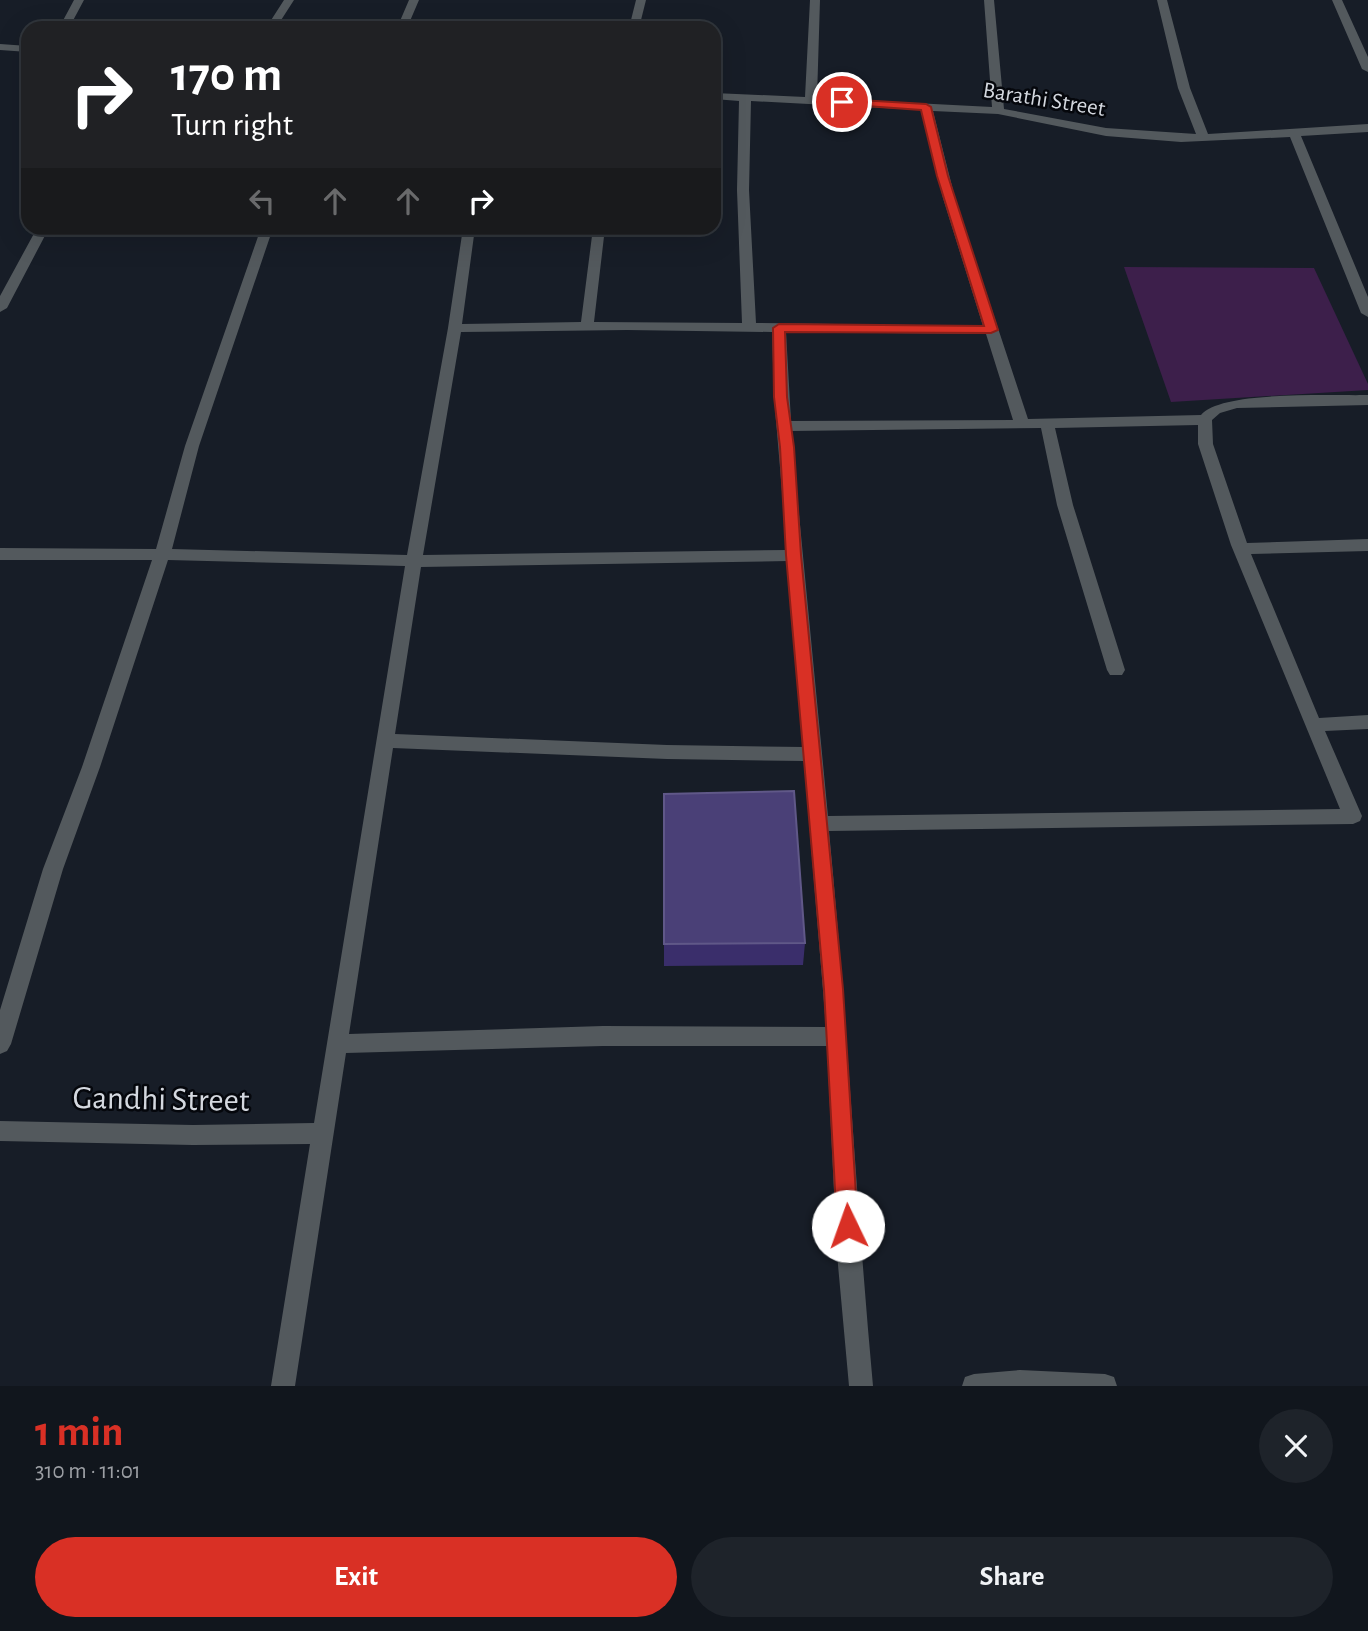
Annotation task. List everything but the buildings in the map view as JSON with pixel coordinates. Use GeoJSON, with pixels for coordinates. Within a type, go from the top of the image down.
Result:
{"type":"FeatureCollection","features":[{"type":"Feature","properties":{"kind":"street"},"geometry":{"type":"LineString","coordinates":[[68,21],[79,0]]}},
{"type":"Feature","properties":{"kind":"street"},"geometry":{"type":"LineString","coordinates":[[276,21],[289,0]]}},
{"type":"Feature","properties":{"kind":"street"},"geometry":{"type":"LineString","coordinates":[[405,21],[414,0]]}},
{"type":"Feature","properties":{"kind":"street"},"geometry":{"type":"LineString","coordinates":[[636,21],[641,0]]}},
{"type":"Feature","properties":{"kind":"street"},"geometry":{"type":"LineString","coordinates":[[811,100],[815,0]]}},
{"type":"Feature","properties":{"kind":"street"},"geometry":{"type":"LineString","coordinates":[[989,0],[998,111]]}},
{"type":"Feature","properties":{"kind":"street"},"geometry":{"type":"LineString","coordinates":[[1162,0],[1184,88],[1203,137]]}},
{"type":"Feature","properties":{"kind":"street"},"geometry":{"type":"LineString","coordinates":[[1337,0],[1368,69]]}},
{"type":"Feature","properties":{"kind":"street"},"geometry":{"type":"LineString","coordinates":[[0,47],[21,48]]}},
{"type":"Feature","properties":{"kind":"street","name":"Barathi Street"},"geometry":{"type":"LineString","coordinates":[[721,96],[998,111],[1106,132],[1203,137],[1368,128]]}},
{"type":"Feature","properties":{"kind":"street"},"geometry":{"type":"LineString","coordinates":[[745,97],[743,190],[749,327]]}},
{"type":"Feature","properties":{"kind":"street"},"geometry":{"type":"LineString","coordinates":[[926,107],[943,176],[1022,424]]}},
{"type":"Feature","properties":{"kind":"street"},"geometry":{"type":"LineString","coordinates":[[1294,133],[1366,306]]}},
{"type":"Feature","properties":{"kind":"street"},"geometry":{"type":"LineString","coordinates":[[0,308],[39,235]]}},
{"type":"Feature","properties":{"kind":"street"},"geometry":{"type":"LineString","coordinates":[[0,1044],[52,869],[91,767],[162,555],[192,446],[265,235]]}},
{"type":"Feature","properties":{"kind":"street"},"geometry":{"type":"LineString","coordinates":[[283,1386],[414,561],[456,328],[468,235]]}},
{"type":"Feature","properties":{"kind":"street"},"geometry":{"type":"LineString","coordinates":[[587,327],[598,235]]}},
{"type":"Feature","properties":{"kind":"street"},"geometry":{"type":"LineString","coordinates":[[456,328],[991,330]]}},
{"type":"Feature","properties":{"kind":"street"},"geometry":{"type":"LineString","coordinates":[[779,328],[781,397],[793,555],[837,1037],[849,1254],[861,1386]]}},
{"type":"Feature","properties":{"kind":"street"},"geometry":{"type":"LineString","coordinates":[[817,824],[1353,816],[1241,549],[1209,463],[1203,436],[1205,420],[1217,409],[1237,403],[1368,400]]}},
{"type":"Feature","properties":{"kind":"street"},"geometry":{"type":"LineString","coordinates":[[784,426],[1205,420]]}},
{"type":"Feature","properties":{"kind":"street"},"geometry":{"type":"LineString","coordinates":[[1047,424],[1066,505],[1116,670]]}},
{"type":"Feature","properties":{"kind":"street"},"geometry":{"type":"LineString","coordinates":[[1241,549],[1368,545]]}},
{"type":"Feature","properties":{"kind":"street"},"geometry":{"type":"LineString","coordinates":[[0,554],[414,561],[793,555]]}},
{"type":"Feature","properties":{"kind":"street"},"geometry":{"type":"LineString","coordinates":[[1314,725],[1368,722]]}},
{"type":"Feature","properties":{"kind":"street"},"geometry":{"type":"LineString","coordinates":[[385,741],[667,752],[811,754]]}},
{"type":"Feature","properties":{"kind":"street"},"geometry":{"type":"LineString","coordinates":[[336,1044],[603,1036],[837,1037]]}},
{"type":"Feature","properties":{"kind":"street","name":"Gandhi Street"},"geometry":{"type":"LineString","coordinates":[[0,1131],[193,1135],[322,1133]]}},
{"type":"Feature","properties":{"kind":"street"},"geometry":{"type":"LineString","coordinates":[[974,1386],[1020,1382],[1105,1386]]}},
{"type":"Feature","properties":{"kind":"shaded area"},"geometry":{"type":"Polygon","coordinates":[[[1124,267],[1314,268],[1368,384],[1368,390],[1171,402],[1124,267]]]}},
{"type":"Feature","properties":{"kind":"route"},"geometry":{"type":"LineString","coordinates":[[842,102],[926,107],[943,176],[991,330],[779,328],[781,397],[787,447],[793,555],[834,989],[848,1226]]}}]}
